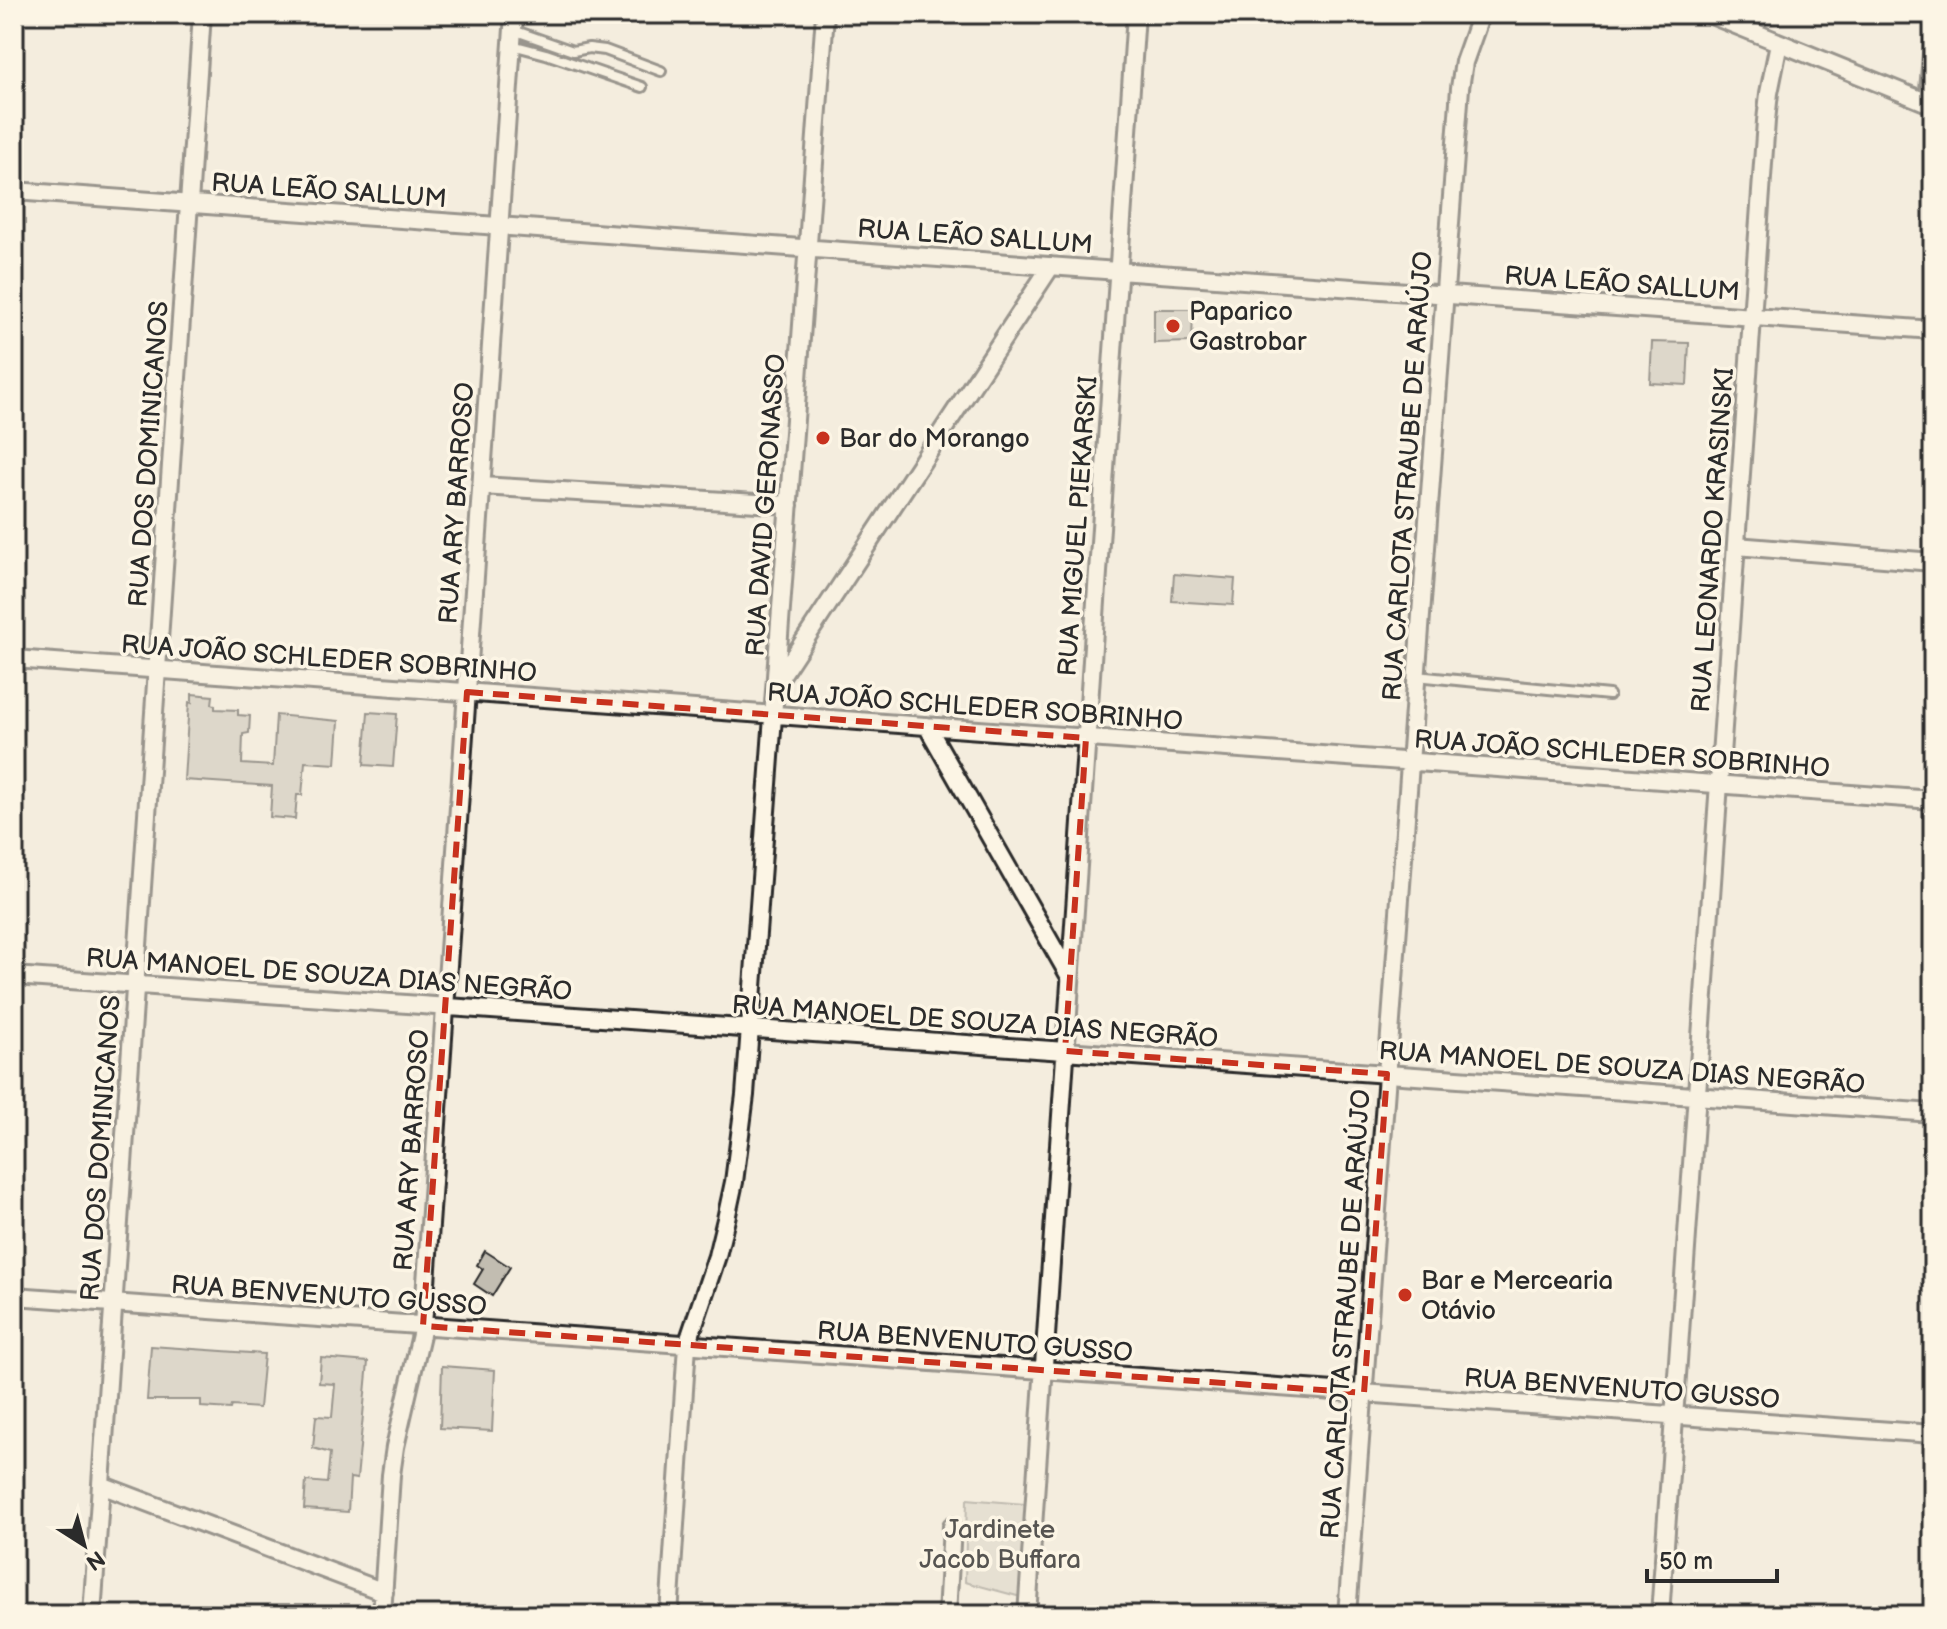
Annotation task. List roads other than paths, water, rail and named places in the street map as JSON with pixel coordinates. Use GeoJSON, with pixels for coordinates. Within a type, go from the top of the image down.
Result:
{"type":"FeatureCollection","features":[{"type":"Feature","properties":{"kind":"street","name":"RUA DOS DOMINICANOS"},"geometry":{"type":"LineString","coordinates":[[92,1615],[202,14]]}},
{"type":"Feature","properties":{"kind":"street","name":"RUA DAVID GERONASSO"},"geometry":{"type":"LineString","coordinates":[[669,1615],[687,1345],[717,1256],[734,1182],[745,1095],[825,14]]}},
{"type":"Feature","properties":{"kind":"street","name":"RUA MIGUEL PIEKARSKI"},"geometry":{"type":"LineString","coordinates":[[1027,1615],[1136,14]]}},
{"type":"Feature","properties":{"kind":"street","name":"RUA CARLOTA STRAUBE DE ARAÚJO"},"geometry":{"type":"LineString","coordinates":[[1347,1615],[1460,88],[1464,62],[1481,14]]}},
{"type":"Feature","properties":{"kind":"street"},"geometry":{"type":"LineString","coordinates":[[1709,14],[1931,104],[1933,42]]}},
{"type":"Feature","properties":{"kind":"street","name":"RUA ARY BARROSO"},"geometry":{"type":"LineString","coordinates":[[382,1615],[391,1475],[423,1326],[513,29]]}},
{"type":"Feature","properties":{"kind":"street","name":"RUA LEONARDO KRASINSKI"},"geometry":{"type":"LineString","coordinates":[[1660,1615],[1766,121],[1779,43]]}},
{"type":"Feature","properties":{"kind":"street","name":"RUA LEÃO SALLUM"},"geometry":{"type":"LineString","coordinates":[[14,191],[1933,330]]}},
{"type":"Feature","properties":{"kind":"street"},"geometry":{"type":"LineString","coordinates":[[775,684],[1051,266]]}},
{"type":"Feature","properties":{"kind":"street"},"geometry":{"type":"LineString","coordinates":[[481,486],[789,505]]}},
{"type":"Feature","properties":{"kind":"street"},"geometry":{"type":"LineString","coordinates":[[1736,546],[1933,562]]}},
{"type":"Feature","properties":{"kind":"street","name":"RUA JOÃO SCHLEDER SOBRINHO"},"geometry":{"type":"LineString","coordinates":[[14,659],[1933,800]]}},
{"type":"Feature","properties":{"kind":"street"},"geometry":{"type":"LineString","coordinates":[[927,726],[1070,977]]}},
{"type":"Feature","properties":{"kind":"street","name":"RUA MANOEL DE SOUZA DIAS NEGRÃO"},"geometry":{"type":"LineString","coordinates":[[14,976],[1933,1113]]}},
{"type":"Feature","properties":{"kind":"street","name":"RUA BENVENUTO GUSSO"},"geometry":{"type":"LineString","coordinates":[[14,1296],[1933,1434]]}},
{"type":"Feature","properties":{"kind":"street"},"geometry":{"type":"LineString","coordinates":[[101,1485],[384,1592]]}},
{"type":"Feature","properties":{"kind":"street"},"geometry":{"type":"LineString","coordinates":[[947,1615],[952,1526]]}},
{"type":"Feature","properties":{"kind":"lane"},"geometry":{"type":"LineString","coordinates":[[513,29],[573,51],[589,48],[605,50],[661,71]]}},
{"type":"Feature","properties":{"kind":"lane"},"geometry":{"type":"LineString","coordinates":[[513,29],[546,54],[642,87]]}},
{"type":"Feature","properties":{"kind":"lane"},"geometry":{"type":"LineString","coordinates":[[1416,676],[1609,695]]}},
{"type":"Feature","properties":{"kind":"place","name":"Paparico Gastrobar"},"geometry":{"type":"Point","coordinates":[1173,326]}},
{"type":"Feature","properties":{"kind":"place","name":"Bar do Morango"},"geometry":{"type":"Point","coordinates":[823,438]}},
{"type":"Feature","properties":{"kind":"place","name":"Bar e Mercearia Otávio"},"geometry":{"type":"Point","coordinates":[1405,1295]}},
{"type":"Feature","properties":{"kind":"park label","name":"Jardinete Jacob Buffara"},"geometry":{"type":"Point","coordinates":[1000,1544]}}]}
